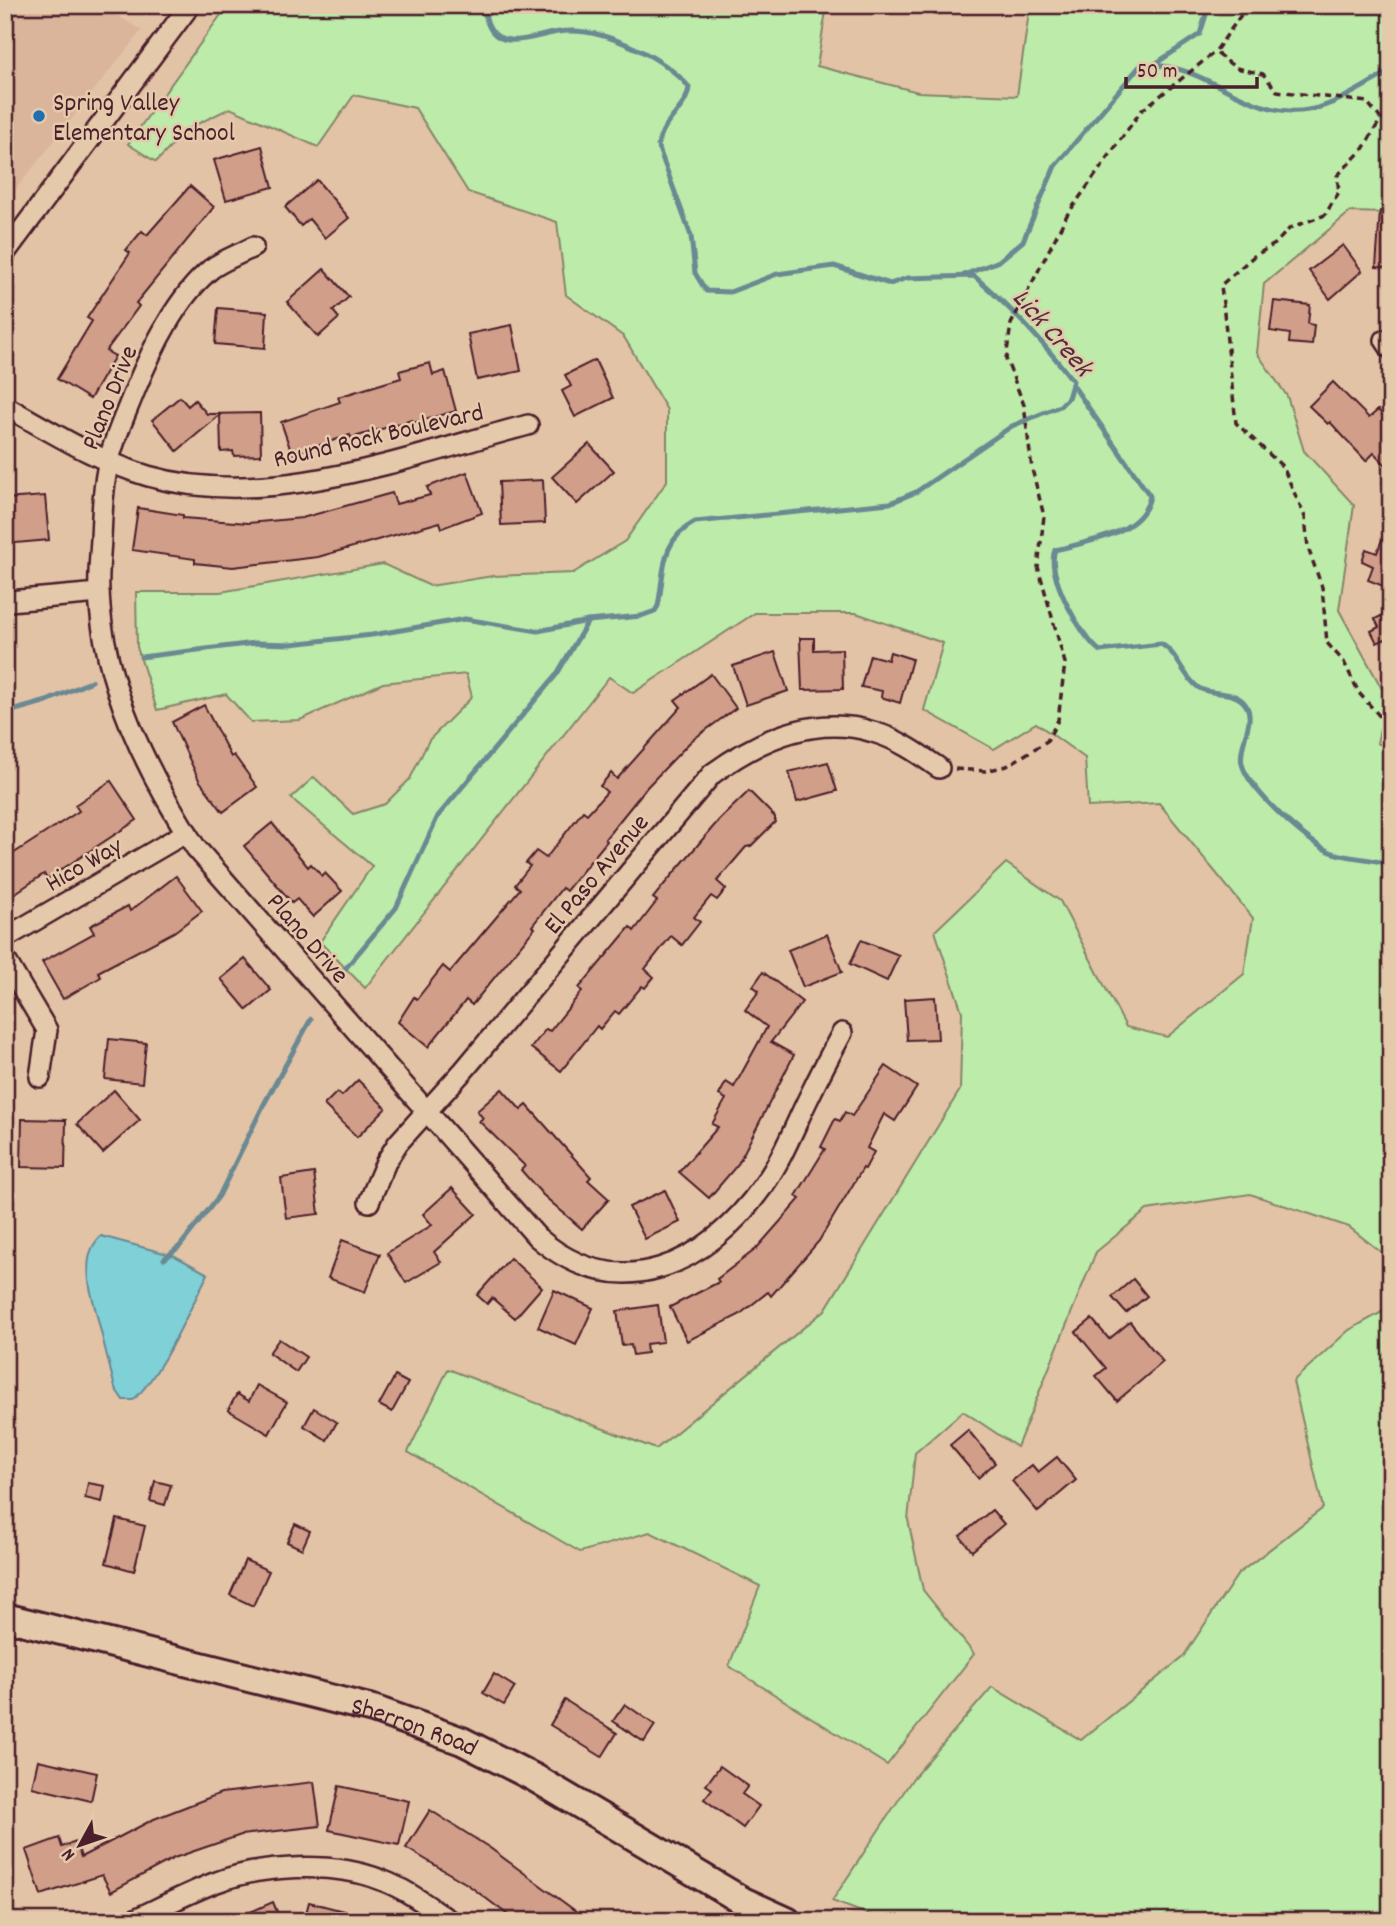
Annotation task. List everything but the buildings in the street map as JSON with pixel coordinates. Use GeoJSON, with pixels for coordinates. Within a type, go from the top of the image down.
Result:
{"type":"FeatureCollection","features":[{"type":"Feature","properties":{"kind":"main road","name":"Sherron Road"},"geometry":{"type":"LineString","coordinates":[[5,1617],[373,1709],[462,1741],[535,1778],[743,1900],[786,1921]]}},
{"type":"Feature","properties":{"kind":"street"},"geometry":{"type":"LineString","coordinates":[[5,253],[190,5]]}},
{"type":"Feature","properties":{"kind":"street","name":"Plano Drive"},"geometry":{"type":"LineString","coordinates":[[253,247],[212,269],[189,294],[143,372],[108,462],[103,503],[99,593],[105,635],[122,706],[160,791],[197,848],[426,1111],[551,1249],[573,1263],[601,1272],[660,1270],[680,1261],[707,1243],[744,1209],[764,1185],[842,1033]]}},
{"type":"Feature","properties":{"kind":"street","name":"Round Rock Boulevard"},"geometry":{"type":"LineString","coordinates":[[5,406],[108,462],[149,476],[191,485],[230,489],[272,487],[311,481],[528,425]]}},
{"type":"Feature","properties":{"kind":"street"},"geometry":{"type":"LineString","coordinates":[[9,600],[99,593]]}},
{"type":"Feature","properties":{"kind":"street","name":"El Paso Avenue"},"geometry":{"type":"LineString","coordinates":[[369,1202],[386,1162],[398,1143],[712,774],[737,756],[785,733],[843,727],[873,731],[907,746],[939,768]]}},
{"type":"Feature","properties":{"kind":"street","name":"Hico Way"},"geometry":{"type":"LineString","coordinates":[[5,938],[187,832]]}},
{"type":"Feature","properties":{"kind":"street"},"geometry":{"type":"LineString","coordinates":[[5,958],[47,1030],[40,1077]]}},
{"type":"Feature","properties":{"kind":"street"},"geometry":{"type":"LineString","coordinates":[[131,1921],[216,1882],[291,1867],[354,1871],[382,1880],[412,1895],[450,1921]]}},
{"type":"Feature","properties":{"kind":"path"},"geometry":{"type":"LineString","coordinates":[[939,768],[985,771],[1007,766],[1047,741],[1058,720],[1065,663],[1038,566],[1044,516],[1032,469],[1024,405],[1006,359],[1011,324],[1067,215],[1141,111],[1215,52],[1248,5]]}},
{"type":"Feature","properties":{"kind":"path"},"geometry":{"type":"LineString","coordinates":[[1215,52],[1236,68],[1264,74],[1277,91],[1367,102],[1381,119],[1363,149],[1337,176],[1339,192],[1325,215],[1306,219],[1290,228],[1275,244],[1254,257],[1221,285],[1236,423],[1283,467],[1305,517],[1308,548],[1322,587],[1326,643],[1344,662],[1359,692],[1391,729]]}},
{"type":"Feature","properties":{"kind":"path"},"geometry":{"type":"LineString","coordinates":[[193,1909],[197,1921]]}},
{"type":"Feature","properties":{"kind":"shaded area","name":"Spring Valley Elementary School"},"geometry":{"type":"Polygon","coordinates":[[[5,5],[98,5],[142,30],[5,203],[5,5]]]}},
{"type":"Feature","properties":{"kind":"green space"},"geometry":{"type":"Polygon","coordinates":[[[228,5],[827,5],[817,66],[918,92],[1017,96],[1030,5],[1391,5],[1391,213],[1350,212],[1264,284],[1257,353],[1287,396],[1304,451],[1354,505],[1339,610],[1387,698],[1377,743],[1391,748],[1391,1260],[1349,1227],[1250,1194],[1147,1210],[1096,1252],[1017,1447],[963,1411],[915,1453],[908,1520],[923,1590],[974,1654],[887,1765],[729,1666],[760,1586],[650,1532],[580,1552],[408,1452],[448,1369],[656,1449],[825,1310],[960,1090],[962,1012],[935,931],[1006,863],[1060,901],[1126,1027],[1167,1037],[1244,974],[1253,918],[1159,803],[1088,807],[1085,758],[1036,723],[994,749],[924,710],[943,643],[856,613],[755,613],[633,693],[609,677],[365,988],[320,942],[372,866],[291,798],[314,777],[353,814],[385,804],[410,779],[429,740],[472,697],[466,674],[383,683],[300,720],[251,722],[226,694],[157,710],[137,647],[136,592],[220,592],[383,564],[430,586],[493,576],[573,573],[625,541],[667,481],[667,410],[624,337],[566,295],[557,222],[468,192],[415,108],[354,95],[318,147],[230,108],[189,128],[156,162],[128,144],[228,5]]]}},
{"type":"Feature","properties":{"kind":"green space"},"geometry":{"type":"Polygon","coordinates":[[[1391,1307],[1391,1921],[886,1921],[832,1901],[913,1778],[992,1687],[1081,1740],[1183,1657],[1238,1574],[1323,1508],[1293,1381],[1349,1330],[1391,1307]]]}},
{"type":"Feature","properties":{"kind":"water"},"geometry":{"type":"Polygon","coordinates":[[[101,1236],[175,1256],[208,1274],[164,1359],[144,1389],[133,1400],[123,1400],[115,1388],[90,1288],[90,1253],[101,1236]]]}},
{"type":"Feature","properties":{"kind":"waterway"},"geometry":{"type":"LineString","coordinates":[[141,657],[255,643],[291,644],[372,635],[465,619],[538,631],[588,621],[641,616],[655,611],[658,606],[669,548],[675,538],[695,522],[890,503],[916,492],[1012,426],[1060,406],[1068,398],[1073,381],[1026,326],[974,276],[907,278],[890,284],[834,266],[777,274],[730,292],[706,291],[695,273],[691,236],[658,146],[664,129],[684,102],[689,87],[679,76],[651,56],[600,35],[569,31],[516,40],[504,39],[494,34],[487,23],[484,5]]}},
{"type":"Feature","properties":{"kind":"waterway"},"geometry":{"type":"LineString","coordinates":[[1155,64],[1200,34],[1209,5]]}},
{"type":"Feature","properties":{"kind":"waterway"},"geometry":{"type":"LineString","coordinates":[[964,275],[999,261],[1023,241],[1055,166],[1139,67],[1161,66],[1182,70],[1243,98],[1286,111],[1308,110],[1330,104],[1391,71]]}},
{"type":"Feature","properties":{"kind":"waterway","name":"Lick Creek"},"geometry":{"type":"LineString","coordinates":[[1072,384],[1150,496],[1145,509],[1125,528],[1055,550],[1055,574],[1067,604],[1084,633],[1100,651],[1161,644],[1172,653],[1199,688],[1231,695],[1243,701],[1249,713],[1249,720],[1242,750],[1242,764],[1255,787],[1267,801],[1295,828],[1322,848],[1340,855],[1391,865]]}},
{"type":"Feature","properties":{"kind":"waterway"},"geometry":{"type":"LineString","coordinates":[[345,969],[396,908],[438,816],[557,674],[588,621]]}},
{"type":"Feature","properties":{"kind":"waterway"},"geometry":{"type":"LineString","coordinates":[[5,713],[47,701],[92,681]]}},
{"type":"Feature","properties":{"kind":"waterway"},"geometry":{"type":"LineString","coordinates":[[164,1259],[180,1246],[219,1196],[264,1104],[311,1019]]}},
{"type":"Feature","properties":{"kind":"place","name":"Spring Valley Elementary School"},"geometry":{"type":"Point","coordinates":[39,116]}}]}
